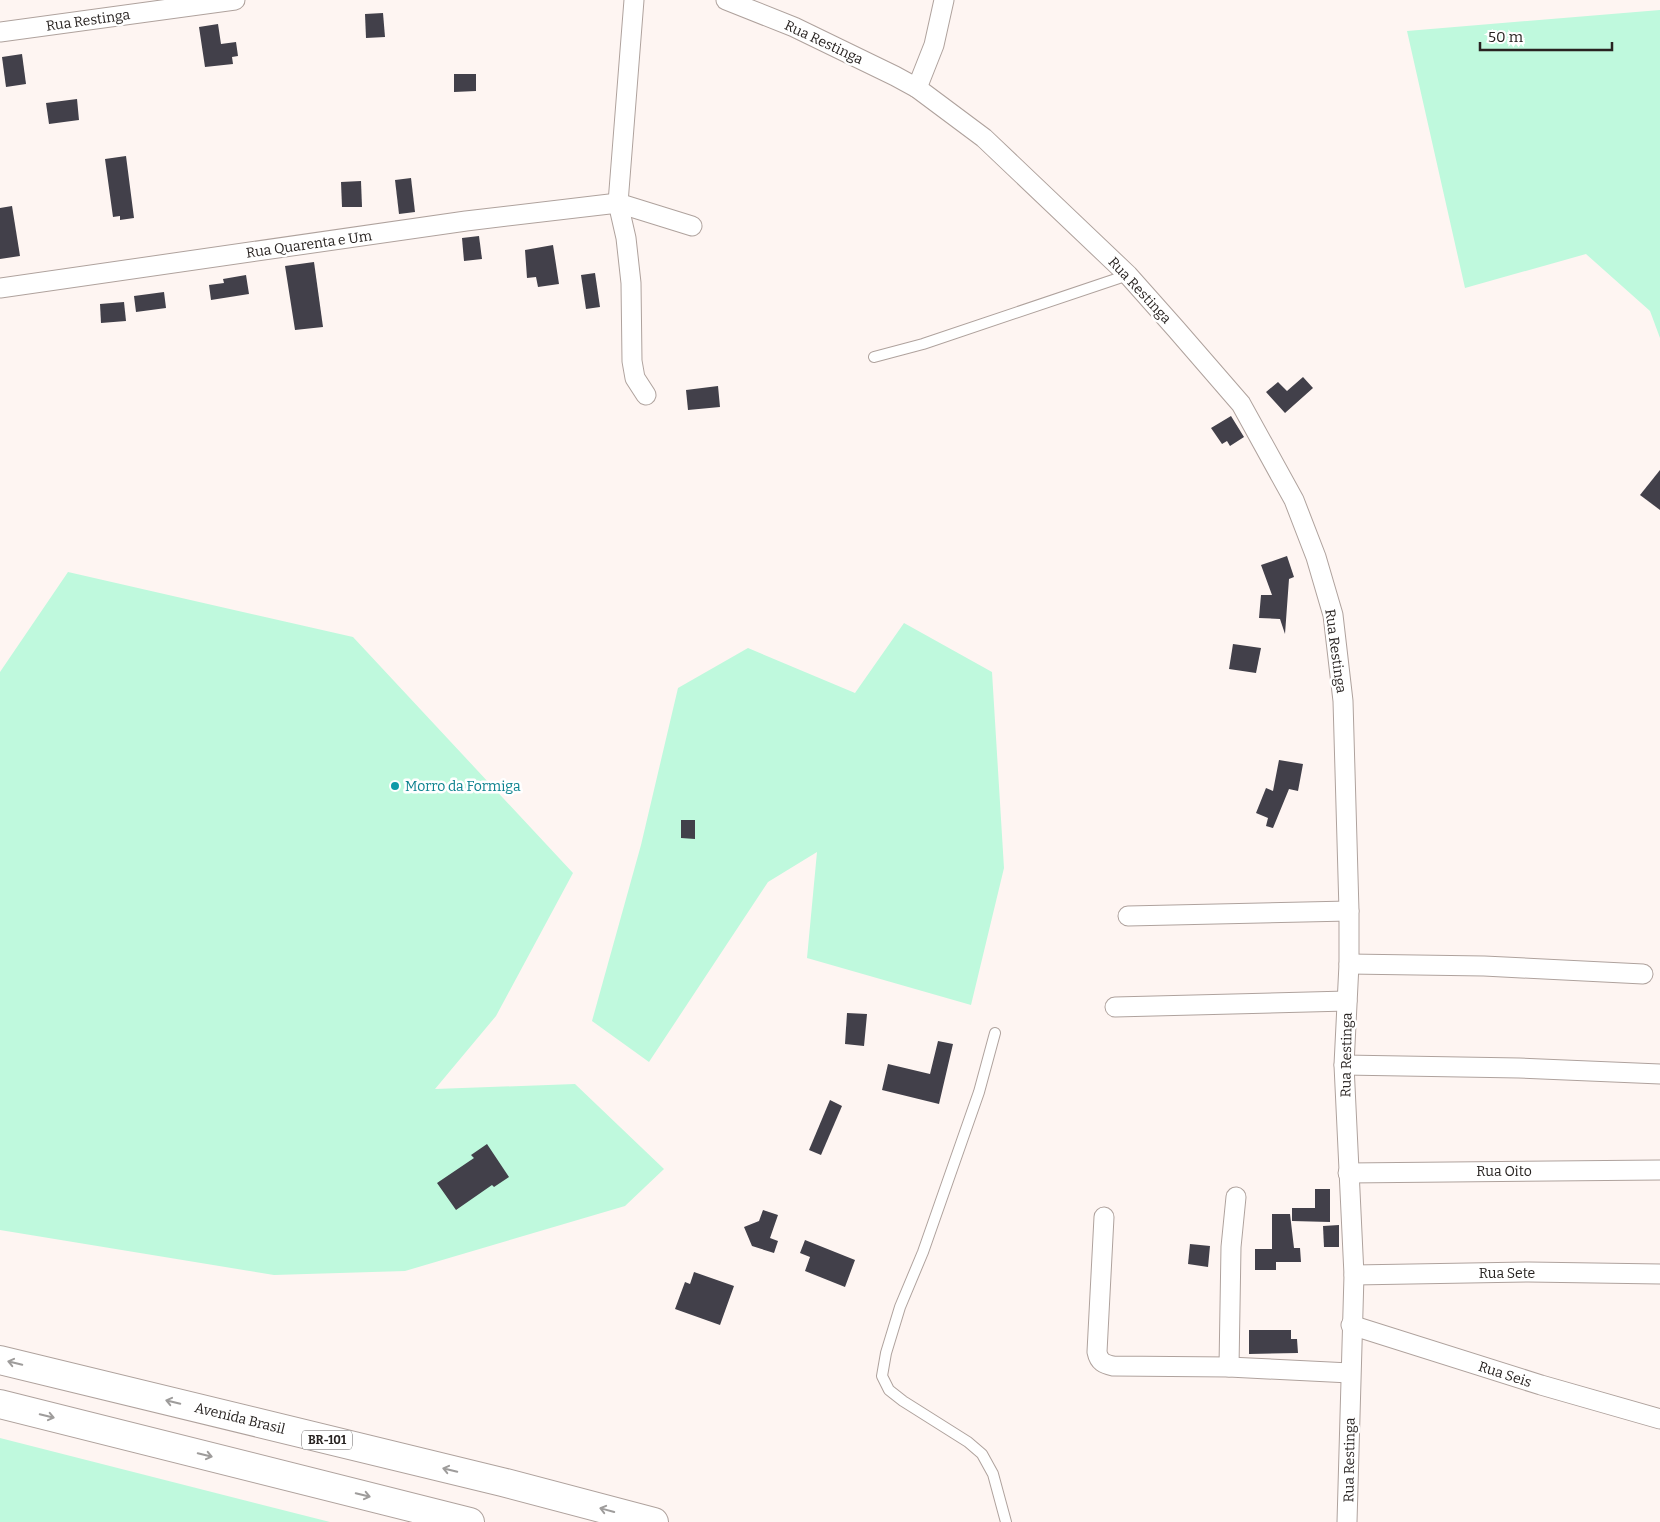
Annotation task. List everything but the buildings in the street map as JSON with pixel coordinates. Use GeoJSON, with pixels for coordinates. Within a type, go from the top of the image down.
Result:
{"type":"FeatureCollection","features":[{"type":"Feature","properties":{"kind":"highway","name":"Avenida Brasil"},"geometry":{"type":"LineString","coordinates":[[0,1360],[502,1482],[654,1522]]}},
{"type":"Feature","properties":{"kind":"highway"},"geometry":{"type":"LineString","coordinates":[[0,1404],[470,1522]]}},
{"type":"Feature","properties":{"kind":"street","name":"Rua Restinga"},"geometry":{"type":"LineString","coordinates":[[0,32],[151,6],[235,0]]}},
{"type":"Feature","properties":{"kind":"street"},"geometry":{"type":"LineString","coordinates":[[634,0],[618,203],[626,238],[630,275],[632,361],[635,378],[646,395]]}},
{"type":"Feature","properties":{"kind":"street","name":"Rua Restinga"},"geometry":{"type":"LineString","coordinates":[[726,0],[794,27],[896,76],[917,88],[984,138],[1128,275],[1241,404],[1294,500],[1316,557],[1333,615],[1342,701],[1350,911],[1344,1066],[1354,1275],[1351,1325],[1347,1522]]}},
{"type":"Feature","properties":{"kind":"street"},"geometry":{"type":"LineString","coordinates":[[917,88],[934,45],[944,0]]}},
{"type":"Feature","properties":{"kind":"street","name":"Rua Quarenta e Um"},"geometry":{"type":"LineString","coordinates":[[0,288],[466,221],[618,203],[692,226]]}},
{"type":"Feature","properties":{"kind":"street"},"geometry":{"type":"LineString","coordinates":[[1128,916],[1350,911]]}},
{"type":"Feature","properties":{"kind":"street"},"geometry":{"type":"LineString","coordinates":[[1349,964],[1484,966],[1643,974]]}},
{"type":"Feature","properties":{"kind":"street"},"geometry":{"type":"LineString","coordinates":[[1115,1007],[1347,1001]]}},
{"type":"Feature","properties":{"kind":"street"},"geometry":{"type":"LineString","coordinates":[[1344,1066],[1519,1068],[1660,1074]]}},
{"type":"Feature","properties":{"kind":"street","name":"Rua Oito"},"geometry":{"type":"LineString","coordinates":[[1348,1173],[1660,1170]]}},
{"type":"Feature","properties":{"kind":"street"},"geometry":{"type":"LineString","coordinates":[[1229,1367],[1232,1247],[1236,1197]]}},
{"type":"Feature","properties":{"kind":"street"},"geometry":{"type":"LineString","coordinates":[[1104,1218],[1097,1352],[1098,1359],[1105,1364],[1113,1366],[1229,1367],[1350,1373]]}},
{"type":"Feature","properties":{"kind":"street","name":"Rua Sete"},"geometry":{"type":"LineString","coordinates":[[1354,1275],[1530,1272],[1660,1274]]}},
{"type":"Feature","properties":{"kind":"street","name":"Rua Seis"},"geometry":{"type":"LineString","coordinates":[[1351,1325],[1541,1386],[1660,1419]]}},
{"type":"Feature","properties":{"kind":"lane"},"geometry":{"type":"LineString","coordinates":[[874,357],[923,344],[1128,275]]}},
{"type":"Feature","properties":{"kind":"lane"},"geometry":{"type":"LineString","coordinates":[[995,1033],[979,1092],[923,1252],[900,1307],[886,1353],[882,1376],[889,1390],[903,1401],[968,1442],[982,1454],[993,1474],[1006,1522]]}},
{"type":"Feature","properties":{"kind":"green space"},"geometry":{"type":"Polygon","coordinates":[[[1660,10],[1660,338],[1650,311],[1586,254],[1465,288],[1407,31],[1660,10]]]}},
{"type":"Feature","properties":{"kind":"green space"},"geometry":{"type":"Polygon","coordinates":[[[68,572],[353,637],[573,873],[496,1016],[435,1089],[575,1084],[664,1169],[625,1206],[405,1271],[274,1275],[0,1230],[0,672],[68,572]]]}},
{"type":"Feature","properties":{"kind":"green space"},"geometry":{"type":"Polygon","coordinates":[[[904,623],[992,672],[1004,868],[971,1005],[807,958],[817,852],[768,882],[649,1062],[592,1021],[641,845],[678,688],[748,648],[855,693],[904,623]]]}},
{"type":"Feature","properties":{"kind":"green space"},"geometry":{"type":"Polygon","coordinates":[[[0,1438],[330,1522],[0,1522],[0,1438]]]}},
{"type":"Feature","properties":{"kind":"place","name":"Morro da Formiga"},"geometry":{"type":"Point","coordinates":[395,786]}}]}
